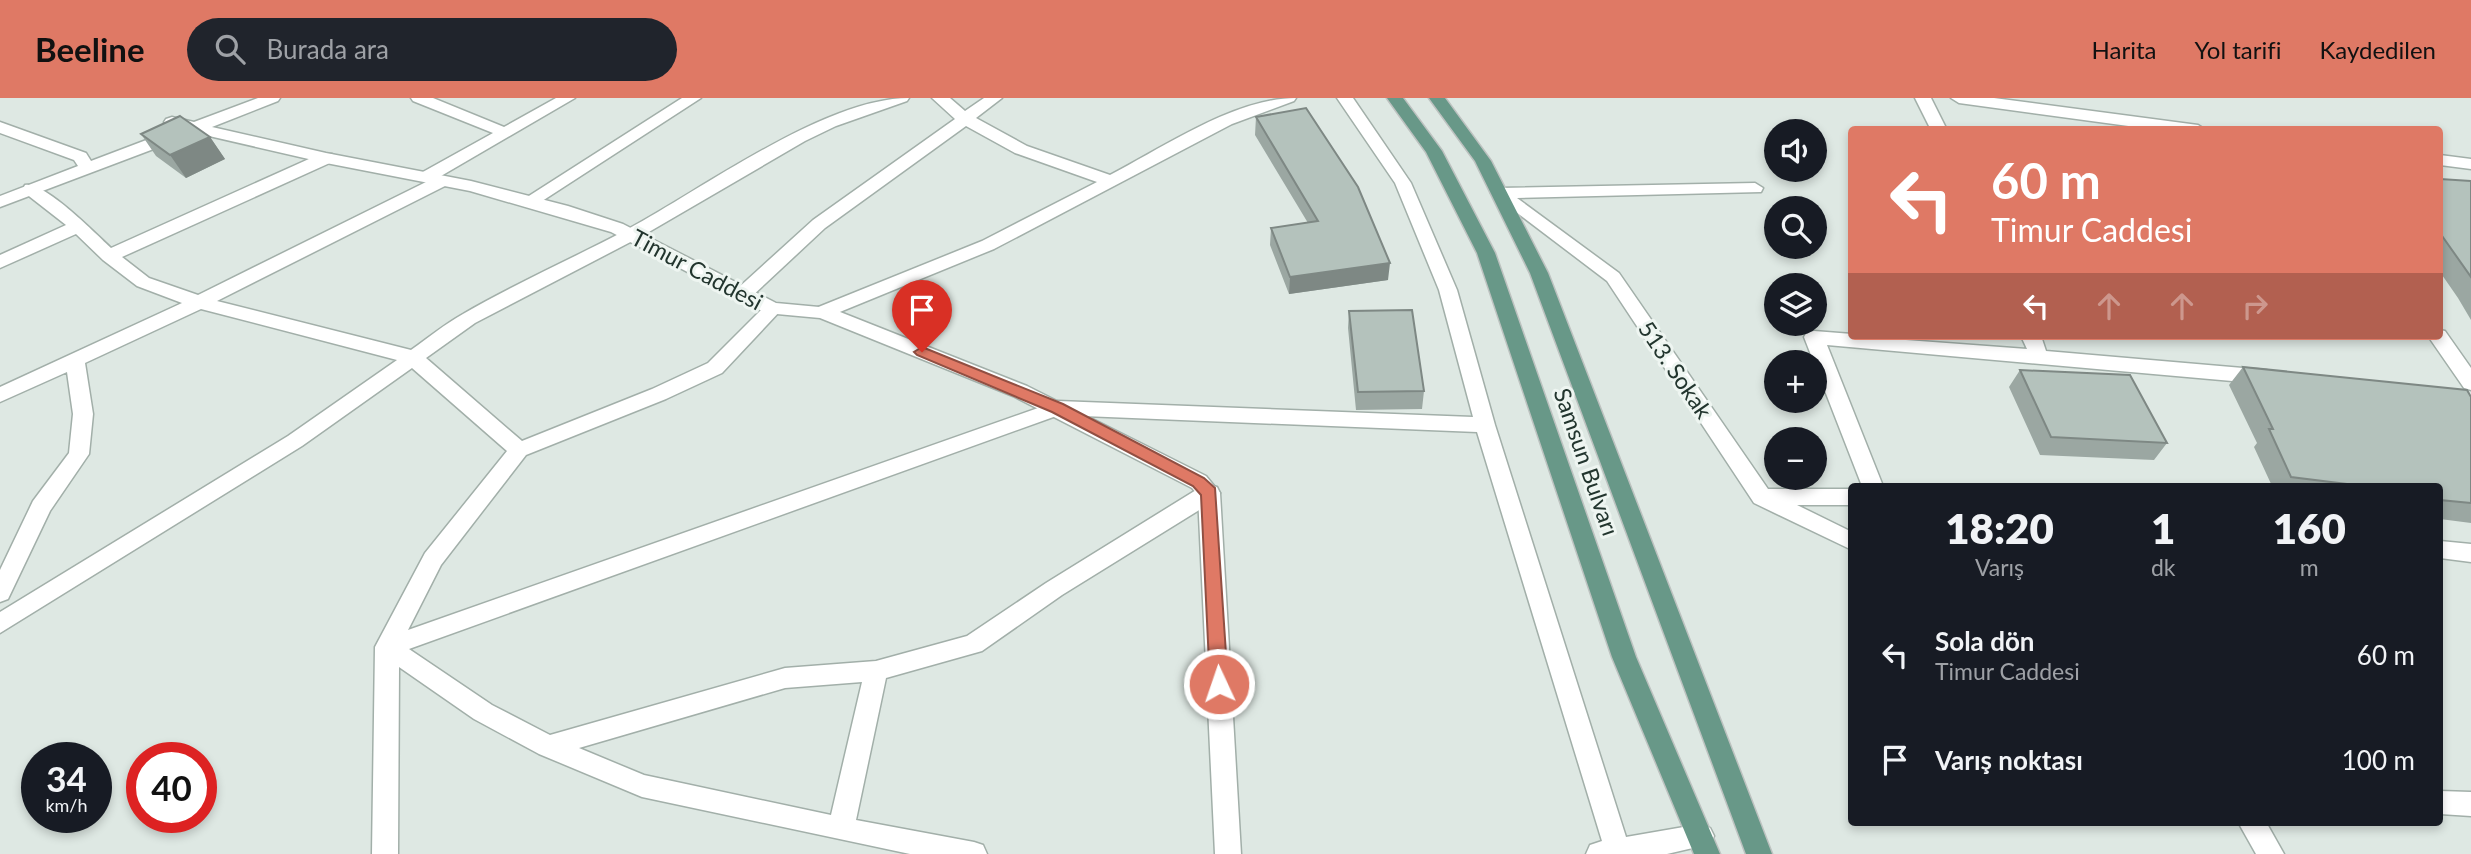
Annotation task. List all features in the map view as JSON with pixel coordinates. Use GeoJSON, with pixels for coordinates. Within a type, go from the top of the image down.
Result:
{"type":"FeatureCollection","features":[{"type":"Feature","properties":{"kind":"main road","name":"Samsun Bulvarı"},"geometry":{"type":"LineString","coordinates":[[1395,98],[1434,151],[1486,253],[1624,657],[1704,845]]}},
{"type":"Feature","properties":{"kind":"main road"},"geometry":{"type":"LineString","coordinates":[[1437,98],[1483,160],[1539,273],[1759,854]]}},
{"type":"Feature","properties":{"kind":"main road"},"geometry":{"type":"LineString","coordinates":[[1733,788],[1772,854]]}},
{"type":"Feature","properties":{"kind":"street"},"geometry":{"type":"LineString","coordinates":[[0,202],[172,122],[237,98]]}},
{"type":"Feature","properties":{"kind":"street"},"geometry":{"type":"LineString","coordinates":[[0,191],[196,128],[272,98]]}},
{"type":"Feature","properties":{"kind":"street"},"geometry":{"type":"LineString","coordinates":[[419,98],[506,133]]}},
{"type":"Feature","properties":{"kind":"street"},"geometry":{"type":"LineString","coordinates":[[0,395],[199,302],[434,179],[567,98]]}},
{"type":"Feature","properties":{"kind":"street"},"geometry":{"type":"LineString","coordinates":[[530,201],[693,98]]}},
{"type":"Feature","properties":{"kind":"street"},"geometry":{"type":"LineString","coordinates":[[0,624],[295,441],[468,319],[631,235],[799,138],[831,123],[901,98]]}},
{"type":"Feature","properties":{"kind":"street"},"geometry":{"type":"LineString","coordinates":[[940,98],[963,120],[1046,162],[1113,181]]}},
{"type":"Feature","properties":{"kind":"street"},"geometry":{"type":"LineString","coordinates":[[744,293],[819,224],[994,98]]}},
{"type":"Feature","properties":{"kind":"street"},"geometry":{"type":"LineString","coordinates":[[823,312],[988,245],[1113,181],[1154,156],[1226,121],[1288,98]]}},
{"type":"Feature","properties":{"kind":"street"},"geometry":{"type":"LineString","coordinates":[[1345,98],[1403,183],[1448,290],[1608,853],[1704,845]]}},
{"type":"Feature","properties":{"kind":"street"},"geometry":{"type":"LineString","coordinates":[[1923,98],[1937,126]]}},
{"type":"Feature","properties":{"kind":"street"},"geometry":{"type":"LineString","coordinates":[[1959,98],[2168,126]]}},
{"type":"Feature","properties":{"kind":"street","name":"Timur Caddesi"},"geometry":{"type":"LineString","coordinates":[[172,122],[562,210],[631,235],[773,309],[823,312],[1058,408],[1199,482],[1209,493]]}},
{"type":"Feature","properties":{"kind":"street"},"geometry":{"type":"LineString","coordinates":[[0,127],[83,163]]}},
{"type":"Feature","properties":{"kind":"street"},"geometry":{"type":"LineString","coordinates":[[109,256],[326,158]]}},
{"type":"Feature","properties":{"kind":"street"},"geometry":{"type":"LineString","coordinates":[[2443,160],[2471,164]]}},
{"type":"Feature","properties":{"kind":"street"},"geometry":{"type":"LineString","coordinates":[[31,188],[143,282],[199,302],[412,358],[519,450]]}},
{"type":"Feature","properties":{"kind":"street"},"geometry":{"type":"LineString","coordinates":[[1500,192],[1755,188]]}},
{"type":"Feature","properties":{"kind":"street","name":"513. Sokak"},"geometry":{"type":"LineString","coordinates":[[1500,192],[1613,277],[1762,497],[1848,539]]}},
{"type":"Feature","properties":{"kind":"street"},"geometry":{"type":"LineString","coordinates":[[0,262],[78,226]]}},
{"type":"Feature","properties":{"kind":"street"},"geometry":{"type":"LineString","coordinates":[[385,854],[387,647],[433,559],[519,450],[659,394],[715,368],[773,309]]}},
{"type":"Feature","properties":{"kind":"street"},"geometry":{"type":"LineString","coordinates":[[1871,483],[1814,337],[2040,359],[2281,378]]}},
{"type":"Feature","properties":{"kind":"street"},"geometry":{"type":"LineString","coordinates":[[2033,340],[2040,359]]}},
{"type":"Feature","properties":{"kind":"street"},"geometry":{"type":"LineString","coordinates":[[2440,340],[2467,391]]}},
{"type":"Feature","properties":{"kind":"street"},"geometry":{"type":"LineString","coordinates":[[0,593],[41,507],[79,454],[83,414],[75,362]]}},
{"type":"Feature","properties":{"kind":"street"},"geometry":{"type":"LineString","coordinates":[[387,647],[1058,408],[1485,425]]}},
{"type":"Feature","properties":{"kind":"street"},"geometry":{"type":"LineString","coordinates":[[548,746],[785,678],[876,671],[974,644],[1054,589],[1209,493],[1228,854]]}},
{"type":"Feature","properties":{"kind":"street"},"geometry":{"type":"LineString","coordinates":[[1762,497],[1848,497]]}},
{"type":"Feature","properties":{"kind":"street"},"geometry":{"type":"LineString","coordinates":[[2443,550],[2471,554]]}},
{"type":"Feature","properties":{"kind":"street"},"geometry":{"type":"LineString","coordinates":[[387,647],[483,712],[548,746],[642,786],[841,829],[974,854]]}},
{"type":"Feature","properties":{"kind":"street"},"geometry":{"type":"LineString","coordinates":[[841,829],[876,671]]}},
{"type":"Feature","properties":{"kind":"street"},"geometry":{"type":"LineString","coordinates":[[2443,803],[2471,804]]}},
{"type":"Feature","properties":{"kind":"street"},"geometry":{"type":"LineString","coordinates":[[2254,826],[2272,854]]}},
{"type":"Feature","properties":{"kind":"building"},"geometry":{"type":"Polygon","coordinates":[[[1306,108],[1358,187],[1390,263],[1290,277],[1271,228],[1318,221],[1256,117],[1306,108]]]}},
{"type":"Feature","properties":{"kind":"building"},"geometry":{"type":"Polygon","coordinates":[[[180,116],[210,137],[170,155],[141,134],[180,116]]]}},
{"type":"Feature","properties":{"kind":"building"},"geometry":{"type":"Polygon","coordinates":[[[2443,179],[2471,181],[2471,277],[2443,237],[2443,179]]]}},
{"type":"Feature","properties":{"kind":"building"},"geometry":{"type":"Polygon","coordinates":[[[1412,310],[1424,391],[1358,392],[1349,311],[1412,310]]]}},
{"type":"Feature","properties":{"kind":"building"},"geometry":{"type":"Polygon","coordinates":[[[2243,367],[2467,390],[2471,397],[2471,503],[2443,500],[2443,483],[2339,483],[2291,477],[2269,429],[2273,429],[2243,367]]]}},
{"type":"Feature","properties":{"kind":"building"},"geometry":{"type":"Polygon","coordinates":[[[2020,370],[2130,375],[2167,443],[2051,437],[2020,370]]]}},
{"type":"Feature","properties":{"kind":"route"},"geometry":{"type":"LineString","coordinates":[[922,352],[1058,408],[1199,482],[1209,493],[1219,684]]}}]}
